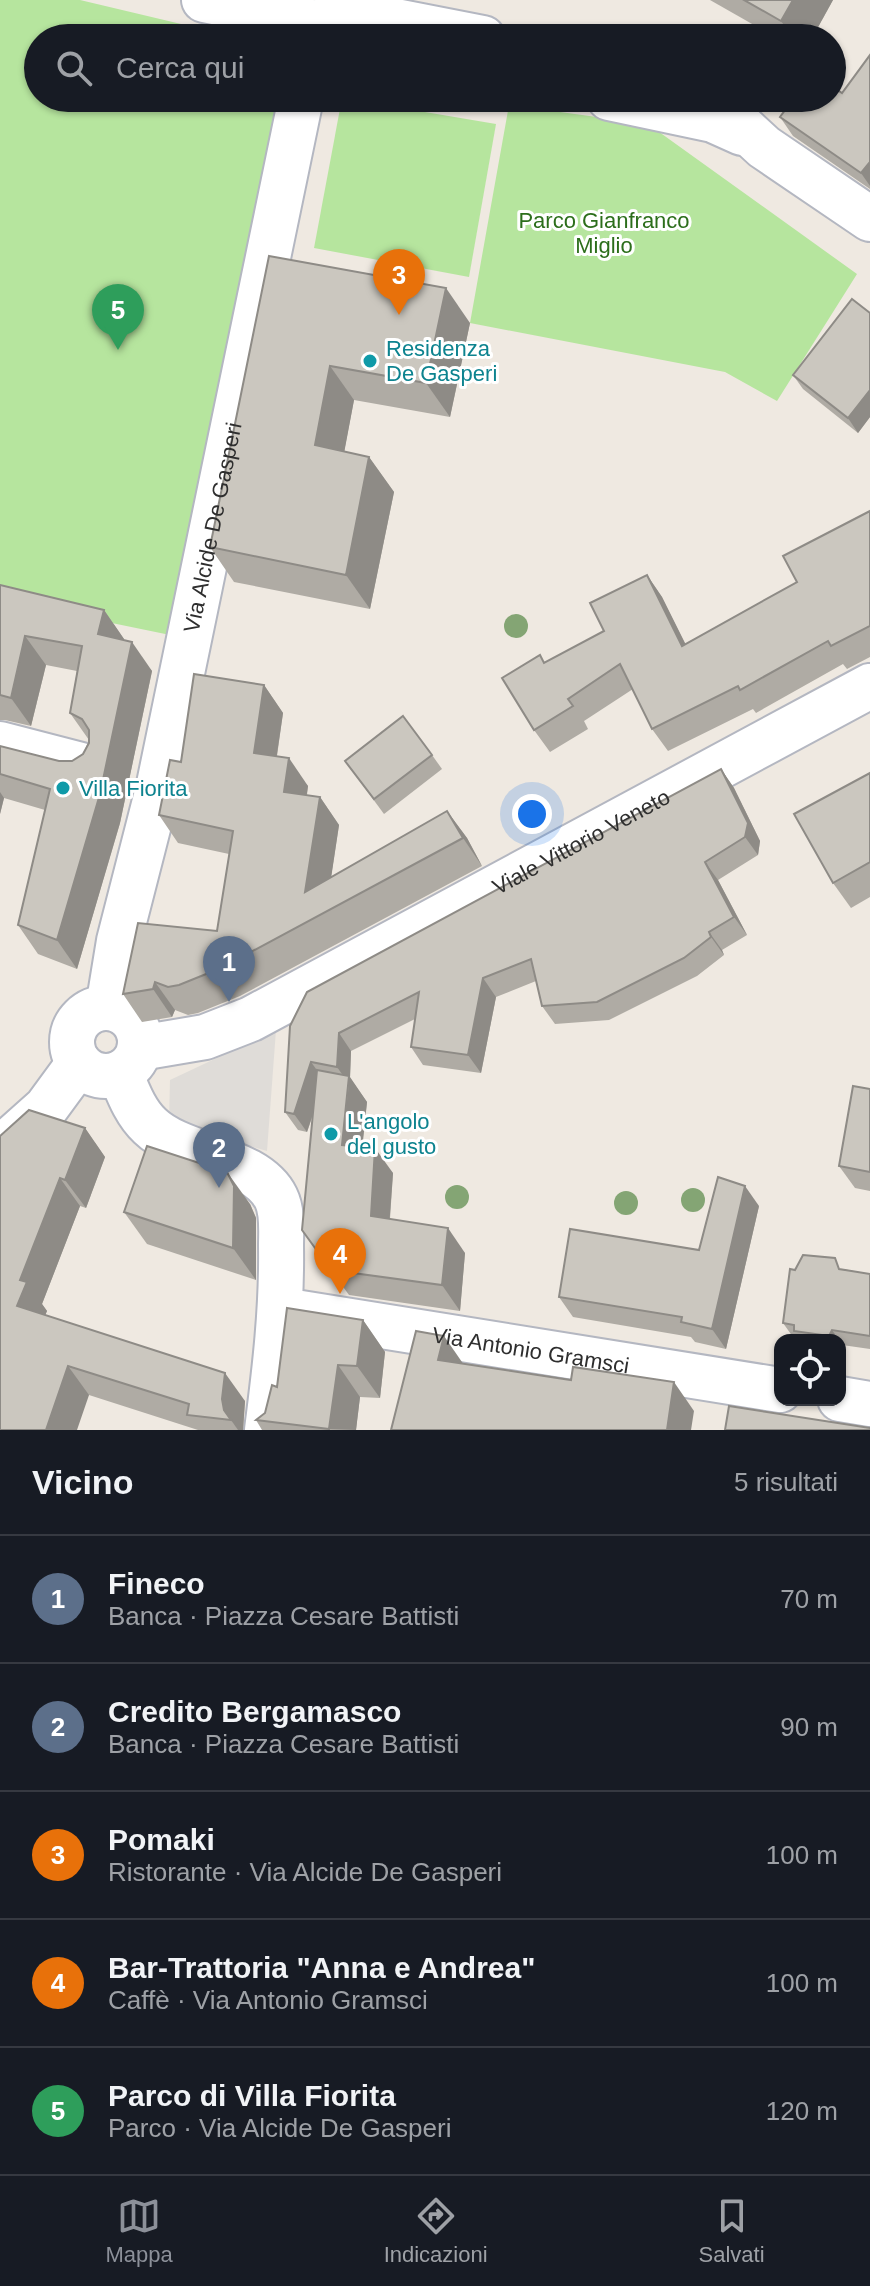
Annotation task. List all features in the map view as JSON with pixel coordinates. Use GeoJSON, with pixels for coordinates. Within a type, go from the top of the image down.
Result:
{"type":"FeatureCollection","features":[{"type":"Feature","properties":{"kind":"street"},"geometry":{"type":"LineString","coordinates":[[204,0],[316,24]]}},
{"type":"Feature","properties":{"kind":"street"},"geometry":{"type":"LineString","coordinates":[[323,24],[349,12],[411,24]]}},
{"type":"Feature","properties":{"kind":"street","name":"Via Alcide De Gasperi"},"geometry":{"type":"LineString","coordinates":[[108,1008],[144,784],[298,112]]}},
{"type":"Feature","properties":{"kind":"street"},"geometry":{"type":"LineString","coordinates":[[675,112],[713,120],[764,147],[870,219]]}},
{"type":"Feature","properties":{"kind":"street"},"geometry":{"type":"LineString","coordinates":[[726,112],[764,147]]}},
{"type":"Feature","properties":{"kind":"street","name":"Viale Vittorio Veneto"},"geometry":{"type":"LineString","coordinates":[[113,1061],[285,1013],[870,686]]}},
{"type":"Feature","properties":{"kind":"street"},"geometry":{"type":"LineString","coordinates":[[0,744],[85,766]]}},
{"type":"Feature","properties":{"kind":"street"},"geometry":{"type":"LineString","coordinates":[[0,1149],[46,1108],[113,1061],[136,1026],[119,1011],[108,1008],[87,1013],[73,1031],[73,1053],[113,1061]]}},
{"type":"Feature","properties":{"kind":"street"},"geometry":{"type":"LineString","coordinates":[[113,1061],[134,1105],[160,1134],[245,1171],[268,1169],[281,1215],[282,1310],[267,1430]]}},
{"type":"Feature","properties":{"kind":"street","name":"Via Antonio Gramsci"},"geometry":{"type":"LineString","coordinates":[[282,1310],[774,1389]]}},
{"type":"Feature","properties":{"kind":"street"},"geometry":{"type":"LineString","coordinates":[[846,1400],[870,1404]]}},
{"type":"Feature","properties":{"kind":"green space"},"geometry":{"type":"Polygon","coordinates":[[[0,0],[80,0],[181,24],[24,24],[24,112],[286,112],[175,636],[0,600],[0,0]]]}},
{"type":"Feature","properties":{"kind":"green space"},"geometry":{"type":"Polygon","coordinates":[[[339,112],[425,112],[496,124],[469,277],[314,248],[339,112]]]}},
{"type":"Feature","properties":{"kind":"green space","name":"Parco Gianfranco Miglio"},"geometry":{"type":"Polygon","coordinates":[[[508,112],[560,112],[648,124],[857,274],[777,401],[725,372],[470,323],[508,112]]]}},
{"type":"Feature","properties":{"kind":"shaded area"},"geometry":{"type":"Polygon","coordinates":[[[276,1030],[267,1151],[169,1122],[170,1080],[276,1030]]]}},
{"type":"Feature","properties":{"kind":"building"},"geometry":{"type":"Polygon","coordinates":[[[744,0],[793,0],[781,21],[744,0]]]}},
{"type":"Feature","properties":{"kind":"building"},"geometry":{"type":"Polygon","coordinates":[[[870,55],[870,162],[861,173],[780,117],[784,112],[846,112],[846,88],[870,55]]]}},
{"type":"Feature","properties":{"kind":"building"},"geometry":{"type":"Polygon","coordinates":[[[269,256],[446,288],[426,383],[330,366],[315,445],[369,457],[346,575],[210,547],[269,256]]]}},
{"type":"Feature","properties":{"kind":"building"},"geometry":{"type":"Polygon","coordinates":[[[852,299],[870,313],[870,390],[848,418],[793,375],[852,299]]]}},
{"type":"Feature","properties":{"kind":"building"},"geometry":{"type":"Polygon","coordinates":[[[870,511],[870,626],[831,646],[828,641],[740,690],[738,686],[652,729],[620,664],[568,699],[573,706],[534,730],[502,678],[540,655],[544,663],[604,631],[590,603],[647,575],[682,646],[797,582],[783,556],[870,511]]]}},
{"type":"Feature","properties":{"kind":"building"},"geometry":{"type":"Polygon","coordinates":[[[0,585],[104,610],[98,634],[132,642],[100,794],[57,940],[18,925],[50,789],[0,774],[0,746],[59,761],[72,761],[83,754],[89,743],[89,730],[82,719],[70,713],[82,646],[25,636],[11,698],[0,695],[0,585]]]}},
{"type":"Feature","properties":{"kind":"building"},"geometry":{"type":"Polygon","coordinates":[[[194,674],[264,685],[254,753],[289,758],[284,792],[320,797],[305,892],[447,811],[463,838],[221,968],[179,985],[168,987],[155,982],[153,989],[123,994],[138,923],[217,931],[233,831],[159,815],[170,760],[181,762],[194,674]]]}},
{"type":"Feature","properties":{"kind":"building"},"geometry":{"type":"Polygon","coordinates":[[[403,716],[432,755],[374,799],[345,761],[403,716]]]}},
{"type":"Feature","properties":{"kind":"building"},"geometry":{"type":"Polygon","coordinates":[[[721,769],[748,823],[745,837],[705,862],[734,917],[709,932],[711,937],[684,958],[597,1002],[542,1006],[531,959],[483,978],[468,1055],[411,1047],[419,992],[339,1033],[337,1067],[311,1062],[294,1114],[285,1112],[290,1026],[307,992],[721,769]]]}},
{"type":"Feature","properties":{"kind":"building"},"geometry":{"type":"Polygon","coordinates":[[[870,773],[870,862],[833,883],[794,814],[870,773]]]}},
{"type":"Feature","properties":{"kind":"building"},"geometry":{"type":"Polygon","coordinates":[[[317,1070],[349,1076],[342,1145],[375,1148],[371,1216],[448,1228],[442,1285],[331,1270],[302,1230],[317,1070]]]}},
{"type":"Feature","properties":{"kind":"building"},"geometry":{"type":"Polygon","coordinates":[[[853,1086],[870,1089],[870,1172],[839,1166],[853,1086]]]}},
{"type":"Feature","properties":{"kind":"building"},"geometry":{"type":"Polygon","coordinates":[[[29,1110],[85,1128],[65,1180],[60,1178],[20,1280],[27,1282],[17,1306],[225,1373],[222,1399],[224,1410],[231,1420],[187,1415],[189,1404],[68,1366],[46,1430],[0,1430],[0,1136],[29,1110]]]}},
{"type":"Feature","properties":{"kind":"building"},"geometry":{"type":"Polygon","coordinates":[[[147,1146],[227,1172],[234,1186],[233,1248],[124,1212],[147,1146]]]}},
{"type":"Feature","properties":{"kind":"building"},"geometry":{"type":"Polygon","coordinates":[[[718,1177],[745,1186],[712,1329],[681,1322],[682,1317],[559,1297],[570,1229],[699,1250],[718,1177]]]}},
{"type":"Feature","properties":{"kind":"building"},"geometry":{"type":"Polygon","coordinates":[[[803,1255],[835,1258],[839,1269],[870,1274],[870,1336],[832,1330],[830,1334],[794,1331],[794,1325],[783,1323],[790,1269],[795,1270],[803,1255]]]}},
{"type":"Feature","properties":{"kind":"building"},"geometry":{"type":"Polygon","coordinates":[[[287,1308],[363,1320],[357,1366],[338,1365],[329,1429],[256,1420],[265,1413],[272,1385],[277,1387],[287,1308]]]}},
{"type":"Feature","properties":{"kind":"building"},"geometry":{"type":"Polygon","coordinates":[[[416,1331],[444,1336],[438,1360],[571,1380],[573,1367],[674,1382],[667,1430],[391,1430],[416,1331]]]}},
{"type":"Feature","properties":{"kind":"building"},"geometry":{"type":"Polygon","coordinates":[[[729,1406],[870,1428],[870,1430],[725,1430],[729,1406]]]}},
{"type":"Feature","properties":{"kind":"place","name":"Pomaki"},"geometry":{"type":"Point","coordinates":[399,315]}},
{"type":"Feature","properties":{"kind":"place","name":"Parco di Villa Fiorita"},"geometry":{"type":"Point","coordinates":[118,350]}},
{"type":"Feature","properties":{"kind":"place","name":"Residenza De Gasperi"},"geometry":{"type":"Point","coordinates":[370,361]}},
{"type":"Feature","properties":{"kind":"place","name":"Villa Fiorita"},"geometry":{"type":"Point","coordinates":[63,788]}},
{"type":"Feature","properties":{"kind":"place","name":"Fineco"},"geometry":{"type":"Point","coordinates":[229,1002]}},
{"type":"Feature","properties":{"kind":"place","name":"L'angolo del gusto"},"geometry":{"type":"Point","coordinates":[331,1134]}},
{"type":"Feature","properties":{"kind":"place","name":"Credito Bergamasco"},"geometry":{"type":"Point","coordinates":[219,1188]}},
{"type":"Feature","properties":{"kind":"place","name":"Bar-Trattoria \"Anna e Andrea\""},"geometry":{"type":"Point","coordinates":[340,1294]}}]}
